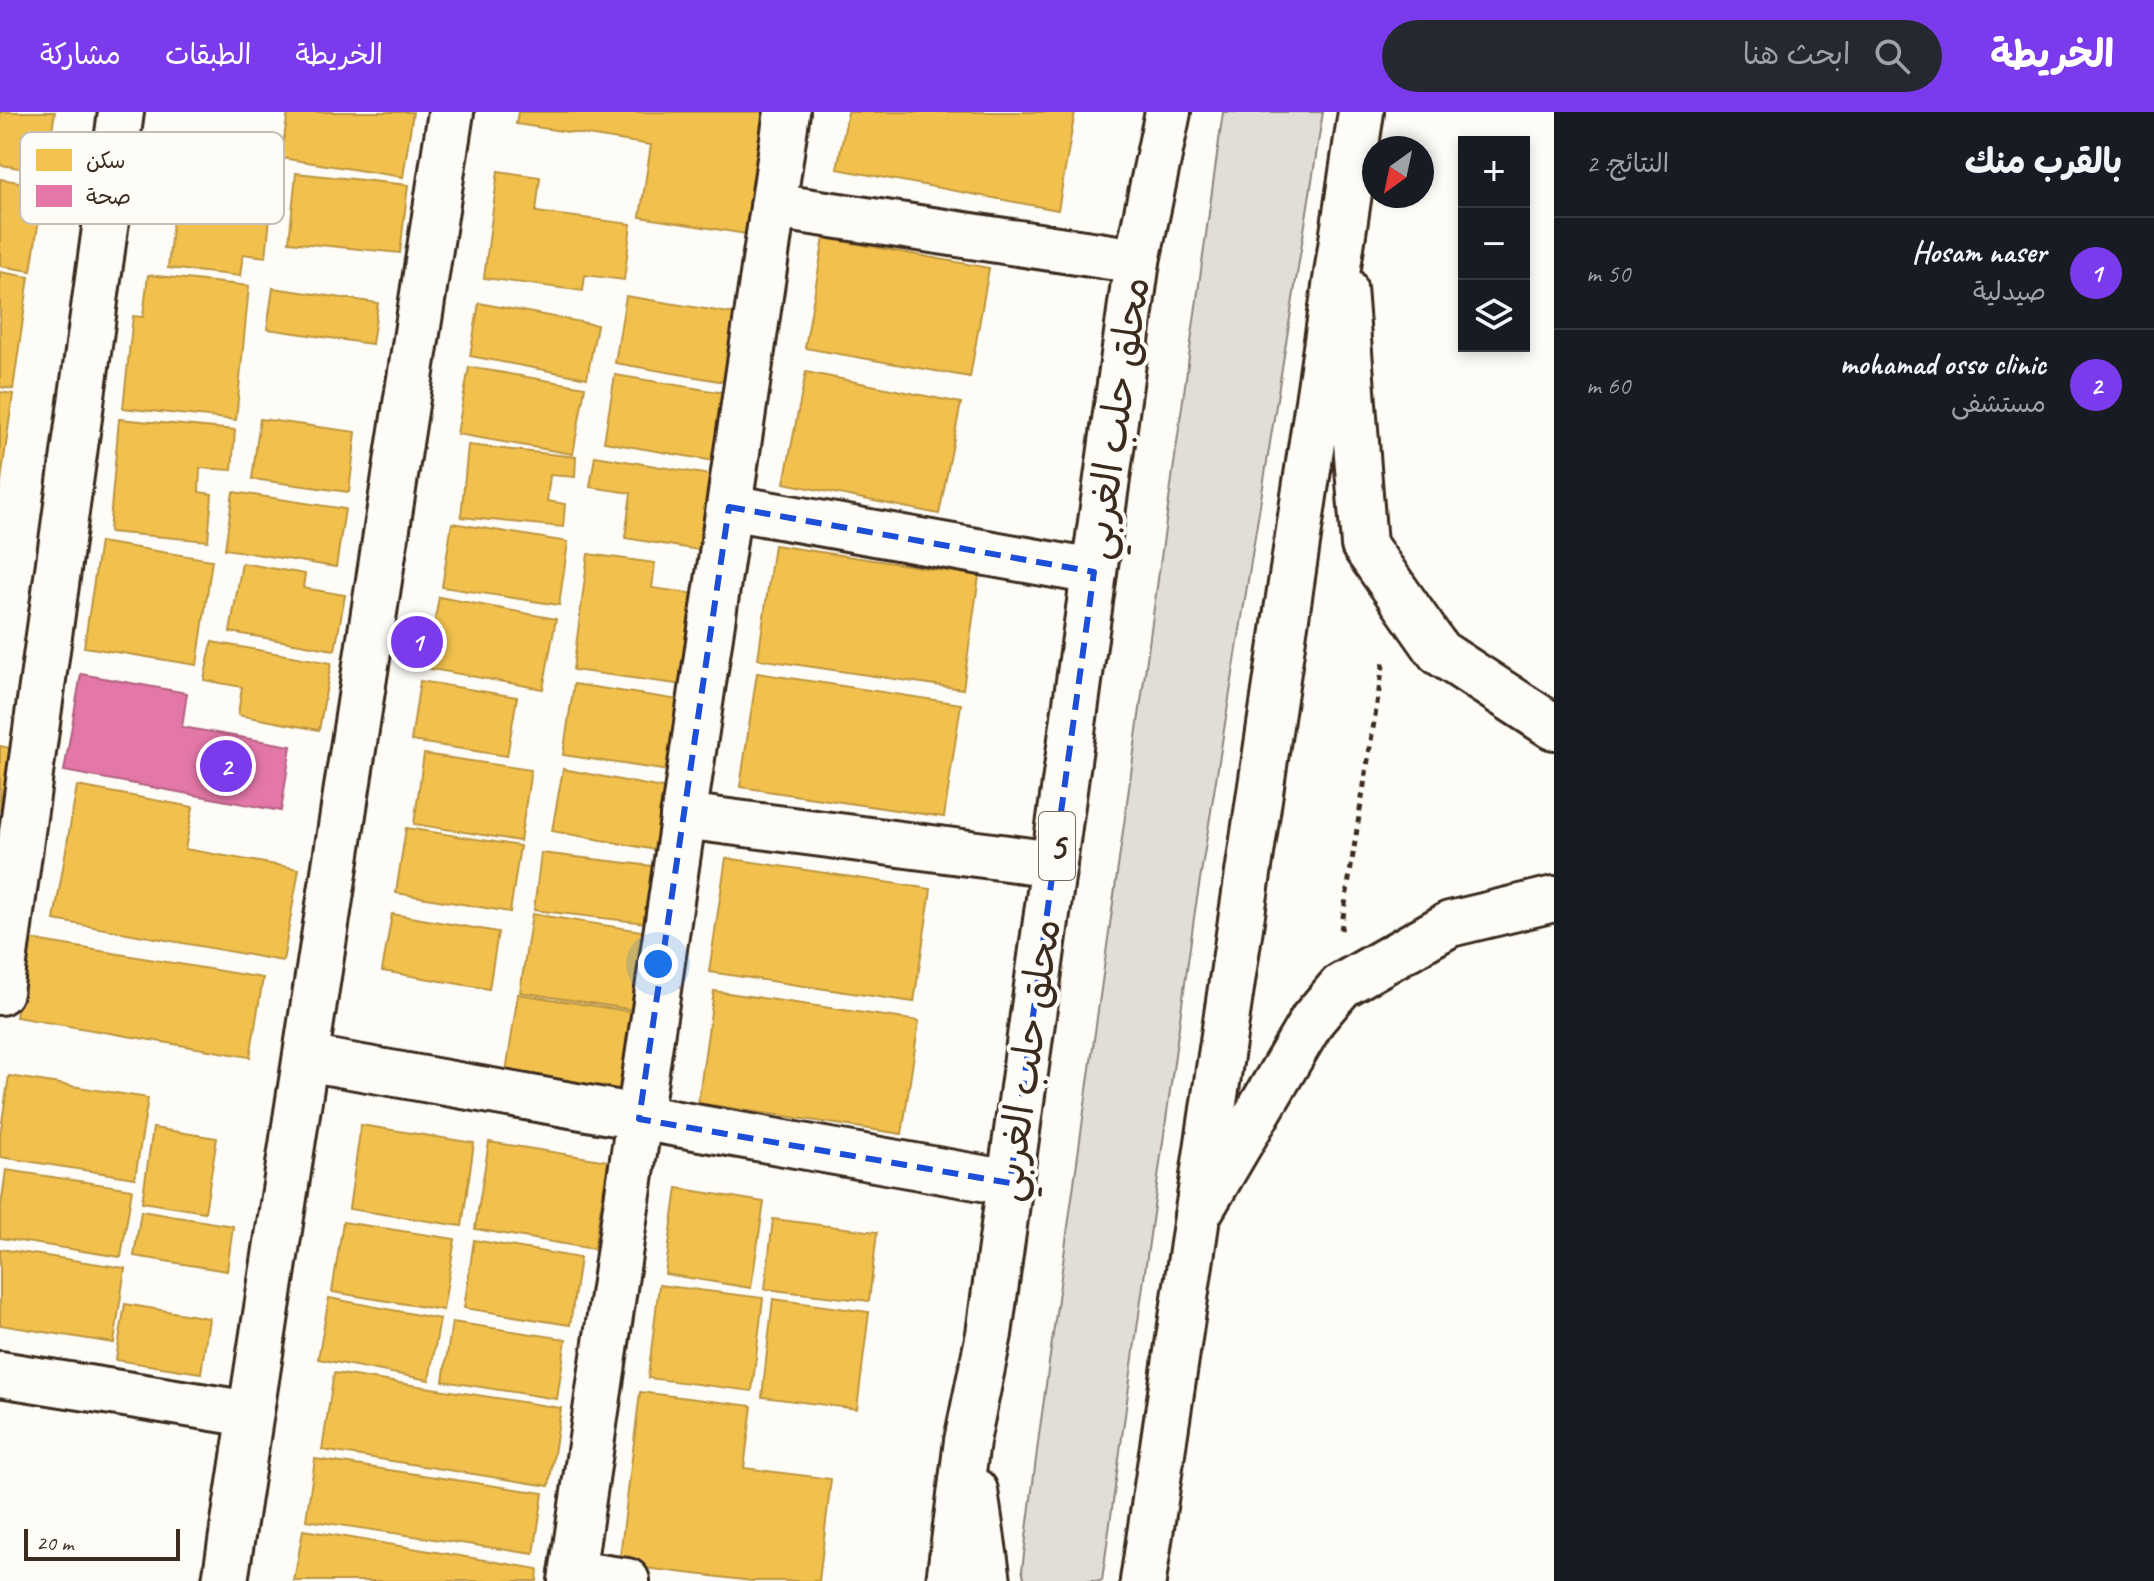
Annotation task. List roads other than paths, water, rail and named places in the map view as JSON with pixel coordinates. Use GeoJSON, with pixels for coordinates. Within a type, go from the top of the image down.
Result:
{"type":"FeatureCollection","features":[{"type":"Feature","properties":{"kind":"main road"},"geometry":{"type":"LineString","coordinates":[[118,132],[121,112]]}},
{"type":"Feature","properties":{"kind":"main road"},"geometry":{"type":"LineString","coordinates":[[225,1581],[451,112]]}},
{"type":"Feature","properties":{"kind":"main road"},"geometry":{"type":"LineString","coordinates":[[627,1581],[571,1577],[787,112]]}},
{"type":"Feature","properties":{"kind":"main road","name":"محلق حلب الغربي"},"geometry":{"type":"LineString","coordinates":[[949,1581],[967,1441],[989,1334],[1137,261],[1168,112]]}},
{"type":"Feature","properties":{"kind":"main road"},"geometry":{"type":"LineString","coordinates":[[1143,1581],[1361,112]]}},
{"type":"Feature","properties":{"kind":"main road"},"geometry":{"type":"LineString","coordinates":[[773,206],[1137,261]]}},
{"type":"Feature","properties":{"kind":"main road"},"geometry":{"type":"LineString","coordinates":[[0,992],[106,224]]}},
{"type":"Feature","properties":{"kind":"main road"},"geometry":{"type":"LineString","coordinates":[[1341,254],[1364,545],[1439,652],[1554,727]]}},
{"type":"Feature","properties":{"kind":"main road"},"geometry":{"type":"LineString","coordinates":[[729,507],[1094,572]]}},
{"type":"Feature","properties":{"kind":"main road"},"geometry":{"type":"LineString","coordinates":[[683,816],[1054,864]]}},
{"type":"Feature","properties":{"kind":"main road"},"geometry":{"type":"LineString","coordinates":[[1196,1218],[1313,1019],[1341,986],[1450,924],[1554,899]]}},
{"type":"Feature","properties":{"kind":"main road"},"geometry":{"type":"LineString","coordinates":[[306,1058],[1010,1183]]}},
{"type":"Feature","properties":{"kind":"main road"},"geometry":{"type":"LineString","coordinates":[[0,1374],[250,1414]]}},
{"type":"Feature","properties":{"kind":"main road"},"geometry":{"type":"LineString","coordinates":[[967,1441],[988,1581]]}},
{"type":"Feature","properties":{"kind":"place","name":"Hosam naser"},"geometry":{"type":"Point","coordinates":[417,642]}},
{"type":"Feature","properties":{"kind":"place","name":"mohamad osso clinic"},"geometry":{"type":"Point","coordinates":[226,766]}}]}
